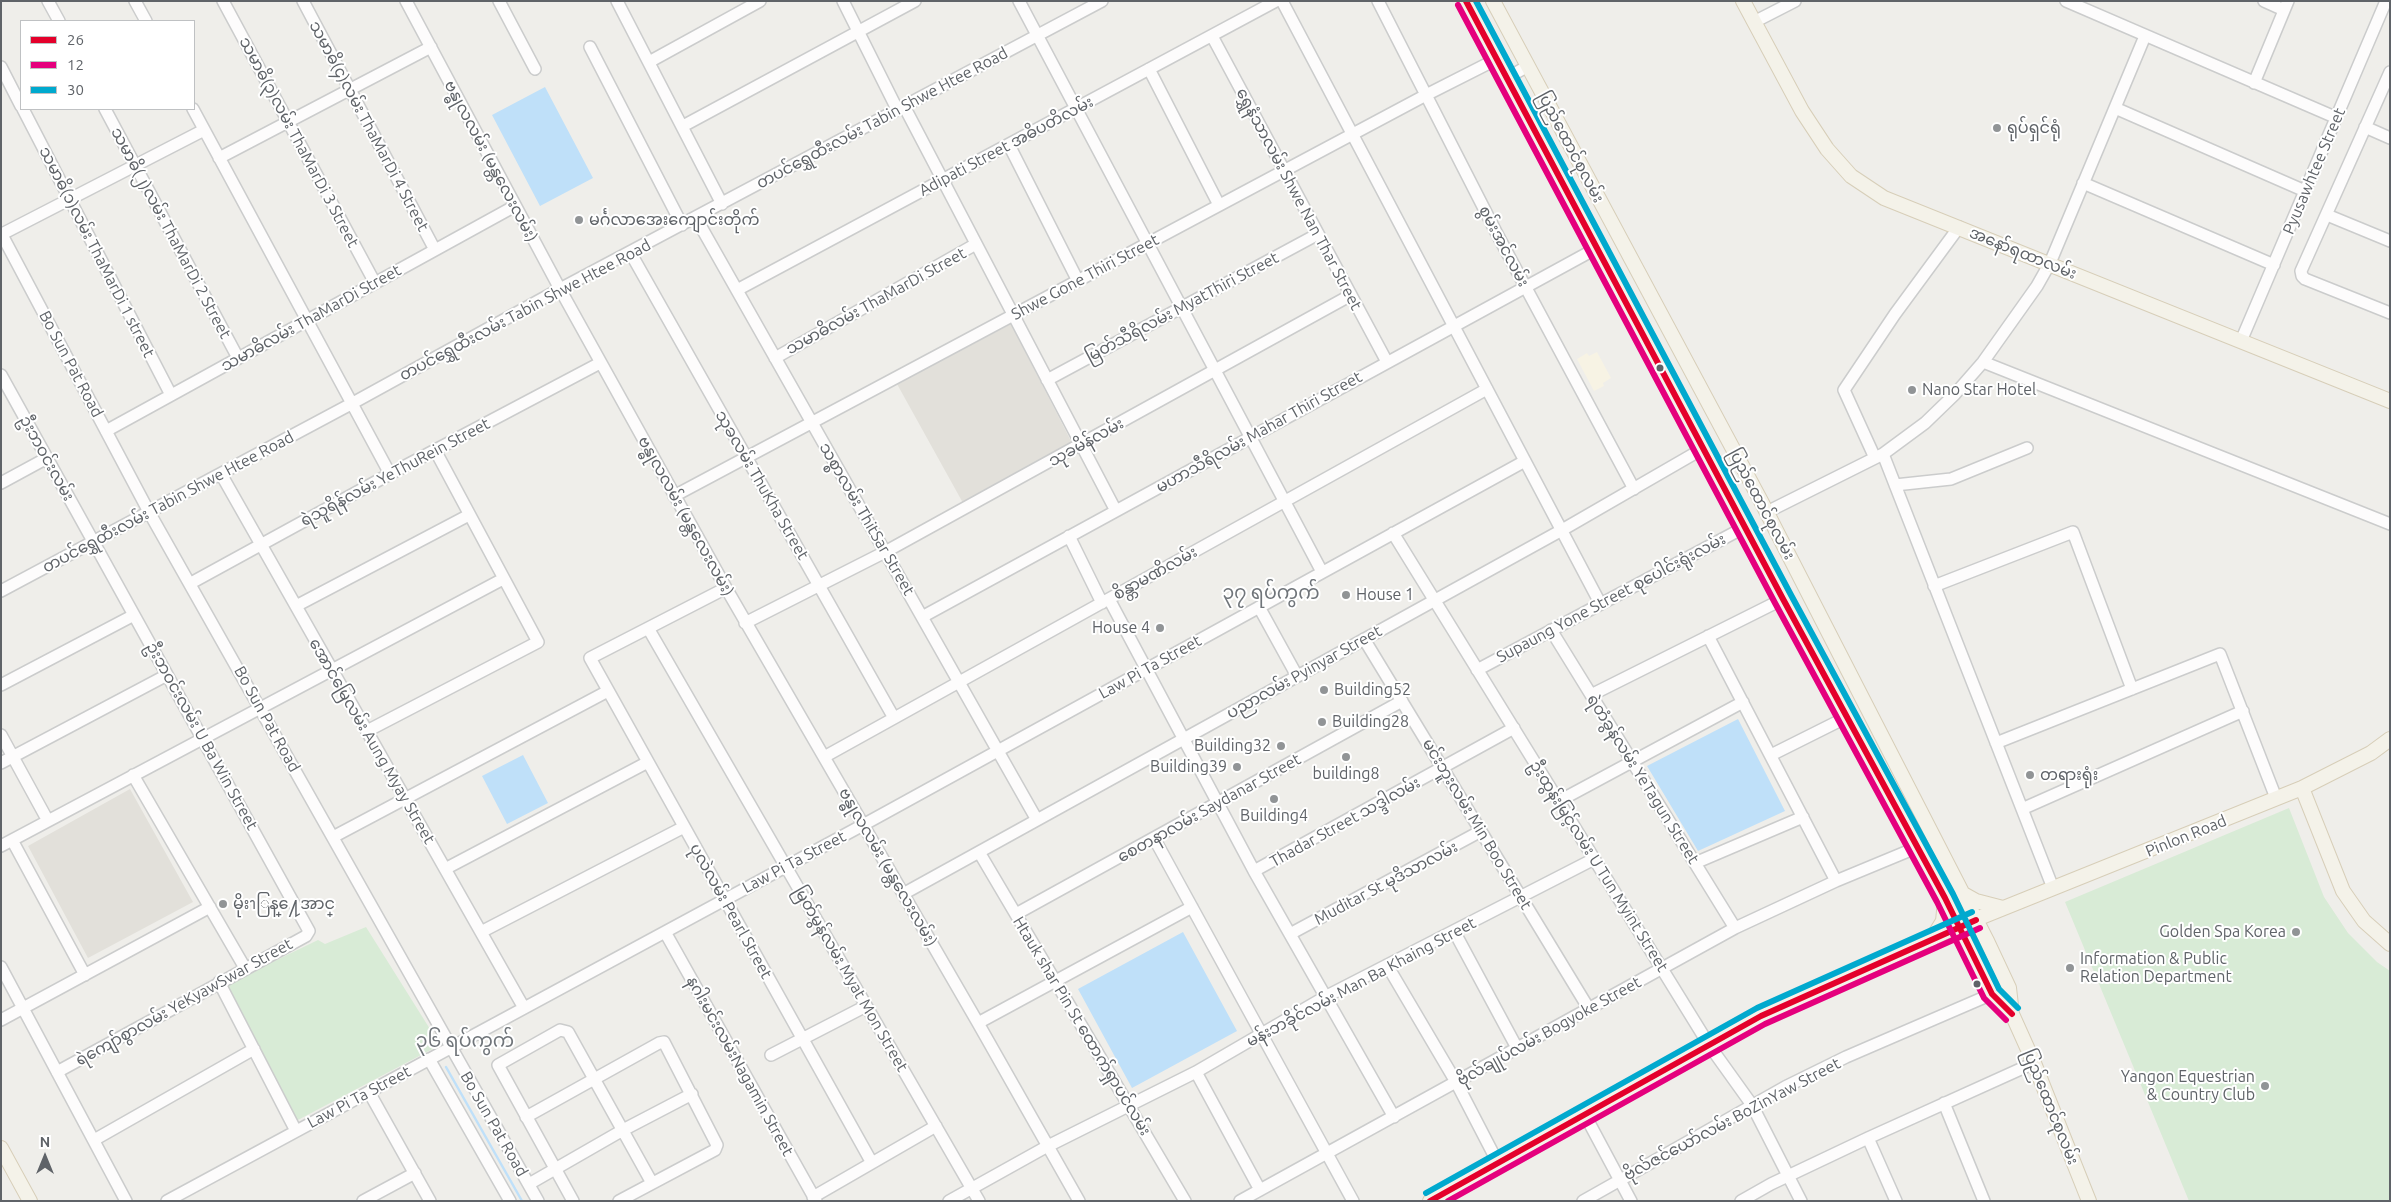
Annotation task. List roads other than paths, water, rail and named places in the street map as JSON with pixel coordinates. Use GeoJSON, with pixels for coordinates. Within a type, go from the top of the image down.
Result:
{"type":"FeatureCollection","features":[{"type":"Feature","properties":{"kind":"main road","name":"ပြည်ထောင်စုလမ်း"},"geometry":{"type":"LineString","coordinates":[[1466,1],[1783,599],[1945,898],[1992,994],[2012,1014]]}},
{"type":"Feature","properties":{"kind":"main road","name":"ပြည်ထောင်စုလမ်း"},"geometry":{"type":"LineString","coordinates":[[1493,1],[1767,512],[1960,892],[1987,941],[2008,988],[2012,1014],[2034,1063],[2089,1201]]}},
{"type":"Feature","properties":{"kind":"main road","name":"အနော်ရထာလမ်း"},"geometry":{"type":"LineString","coordinates":[[1743,1],[1802,111],[1827,149],[1851,176],[1884,198],[2390,401]]}},
{"type":"Feature","properties":{"kind":"main road"},"geometry":{"type":"LineString","coordinates":[[1692,426],[1714,414]]}},
{"type":"Feature","properties":{"kind":"main road","name":"Pinlon Road"},"geometry":{"type":"LineString","coordinates":[[1430,1201],[1708,1045],[1777,1009],[1959,926],[2302,788],[2371,753],[2390,739]]}},
{"type":"Feature","properties":{"kind":"main road"},"geometry":{"type":"LineString","coordinates":[[2302,788],[2343,891],[2364,921],[2390,944]]}},
{"type":"Feature","properties":{"kind":"main road"},"geometry":{"type":"LineString","coordinates":[[1960,892],[1976,901],[2003,908],[1993,923],[1987,941]]}},
{"type":"Feature","properties":{"kind":"main road"},"geometry":{"type":"LineString","coordinates":[[1945,898],[1943,921],[1932,939],[1955,941],[1971,948]]}},
{"type":"Feature","properties":{"kind":"main road"},"geometry":{"type":"LineString","coordinates":[[1,1148],[30,1201]]}},
{"type":"Feature","properties":{"kind":"street"},"geometry":{"type":"LineString","coordinates":[[48,1],[58,20]]}},
{"type":"Feature","properties":{"kind":"street"},"geometry":{"type":"LineString","coordinates":[[135,1],[145,20]]}},
{"type":"Feature","properties":{"kind":"street","name":"သမာဓိ(၃)လမ်း ThaMarDi 3 Street"},"geometry":{"type":"LineString","coordinates":[[224,1],[375,283]]}},
{"type":"Feature","properties":{"kind":"street","name":"သမာဓိ(၄)လမ်း ThaMarDi 4 Street"},"geometry":{"type":"LineString","coordinates":[[303,1],[435,250]]}},
{"type":"Feature","properties":{"kind":"street","name":"ဗန္ဓုလလမ်း (မန္တလေးလမ်း)"},"geometry":{"type":"LineString","coordinates":[[406,1],[560,290],[674,496],[978,1023],[1046,1147],[1079,1201]]}},
{"type":"Feature","properties":{"kind":"street"},"geometry":{"type":"LineString","coordinates":[[498,1],[535,69]]}},
{"type":"Feature","properties":{"kind":"street"},"geometry":{"type":"LineString","coordinates":[[617,1],[722,204]]}},
{"type":"Feature","properties":{"kind":"street"},"geometry":{"type":"LineString","coordinates":[[650,62],[760,1]]}},
{"type":"Feature","properties":{"kind":"street"},"geometry":{"type":"LineString","coordinates":[[843,1],[943,180],[1116,511]]}},
{"type":"Feature","properties":{"kind":"street"},"geometry":{"type":"LineString","coordinates":[[683,126],[915,1]]}},
{"type":"Feature","properties":{"kind":"street"},"geometry":{"type":"LineString","coordinates":[[1019,1],[1322,572]]}},
{"type":"Feature","properties":{"kind":"street","name":"တပင်ရွှေထီးလမ်း Tabin Shwe Htee Road"},"geometry":{"type":"LineString","coordinates":[[1,591],[630,252],[1102,1]]}},
{"type":"Feature","properties":{"kind":"street","name":"Adipati Street အဓိပတိလမ်း"},"geometry":{"type":"LineString","coordinates":[[737,290],[1276,1]]}},
{"type":"Feature","properties":{"kind":"street"},"geometry":{"type":"LineString","coordinates":[[1282,1],[1600,603]]}},
{"type":"Feature","properties":{"kind":"street","name":"စွမ်းအင်လမ်း"},"geometry":{"type":"LineString","coordinates":[[1378,1],[1525,286],[1634,489]]}},
{"type":"Feature","properties":{"kind":"street"},"geometry":{"type":"LineString","coordinates":[[1754,22],[1795,1]]}},
{"type":"Feature","properties":{"kind":"street"},"geometry":{"type":"LineString","coordinates":[[2066,1],[2337,118]]}},
{"type":"Feature","properties":{"kind":"street"},"geometry":{"type":"LineString","coordinates":[[2254,83],[2286,6],[2264,1]]}},
{"type":"Feature","properties":{"kind":"street","name":"Pyusawhtee Street"},"geometry":{"type":"LineString","coordinates":[[2241,341],[2386,1]]}},
{"type":"Feature","properties":{"kind":"street","name":"ရွှေနံသာလမ်း Shwe Nan Thar Street"},"geometry":{"type":"LineString","coordinates":[[1212,36],[1387,362]]}},
{"type":"Feature","properties":{"kind":"street"},"geometry":{"type":"LineString","coordinates":[[1767,512],[1879,456],[1925,423],[1955,394],[1983,362],[2037,286],[2050,263],[2145,36]]}},
{"type":"Feature","properties":{"kind":"street"},"geometry":{"type":"LineString","coordinates":[[590,46],[682,225]]}},
{"type":"Feature","properties":{"kind":"street"},"geometry":{"type":"LineString","coordinates":[[219,158],[431,47]]}},
{"type":"Feature","properties":{"kind":"street","name":"Shwe Gone Thiri Street"},"geometry":{"type":"LineString","coordinates":[[674,496],[1284,170],[1497,59]]}},
{"type":"Feature","properties":{"kind":"street"},"geometry":{"type":"LineString","coordinates":[[1506,78],[1528,66]]}},
{"type":"Feature","properties":{"kind":"street","name":"သမာဓိ(၁)လမ်း ThaMarDi 1 street"},"geometry":{"type":"LineString","coordinates":[[1,68],[20,103]]}},
{"type":"Feature","properties":{"kind":"street"},"geometry":{"type":"LineString","coordinates":[[1149,69],[1219,205]]}},
{"type":"Feature","properties":{"kind":"street"},"geometry":{"type":"LineString","coordinates":[[2390,72],[2301,272],[2302,276],[2390,314]]}},
{"type":"Feature","properties":{"kind":"street"},"geometry":{"type":"LineString","coordinates":[[2115,108],[2305,191]]}},
{"type":"Feature","properties":{"kind":"street","name":"သမာဓိ(၁)လမ်း ThaMarDi 1 street"},"geometry":{"type":"LineString","coordinates":[[24,110],[171,395]]}},
{"type":"Feature","properties":{"kind":"street","name":"သမာဓိ(၂)လမ်း ThaMarDi 2 Street"},"geometry":{"type":"LineString","coordinates":[[106,110],[238,358]]}},
{"type":"Feature","properties":{"kind":"street"},"geometry":{"type":"LineString","coordinates":[[194,110],[390,474]]}},
{"type":"Feature","properties":{"kind":"street"},"geometry":{"type":"LineString","coordinates":[[2365,127],[2390,138]]}},
{"type":"Feature","properties":{"kind":"street"},"geometry":{"type":"LineString","coordinates":[[1,234],[204,130]]}},
{"type":"Feature","properties":{"kind":"street"},"geometry":{"type":"LineString","coordinates":[[1008,145],[1078,280]]}},
{"type":"Feature","properties":{"kind":"street"},"geometry":{"type":"LineString","coordinates":[[2084,183],[2274,265]]}},
{"type":"Feature","properties":{"kind":"street","name":"သမာဓိလမ်း ThaMarDi Street"},"geometry":{"type":"LineString","coordinates":[[106,430],[516,206]]}},
{"type":"Feature","properties":{"kind":"street"},"geometry":{"type":"LineString","coordinates":[[2327,215],[2390,241]]}},
{"type":"Feature","properties":{"kind":"street","name":"သစ္စာလမ်း ThitSar Street"},"geometry":{"type":"LineString","coordinates":[[696,218],[1037,820]]}},
{"type":"Feature","properties":{"kind":"street"},"geometry":{"type":"LineString","coordinates":[[1959,227],[1895,314],[1844,390],[1895,485],[2053,888]]}},
{"type":"Feature","properties":{"kind":"street","name":"Bo Sun Pat Road"},"geometry":{"type":"LineString","coordinates":[[1,234],[149,512],[191,583],[450,1048],[538,1201]]}},
{"type":"Feature","properties":{"kind":"street","name":"မြတ်သီရိလမ်း MyatThiri Street"},"geometry":{"type":"LineString","coordinates":[[1047,380],[1318,234]]}},
{"type":"Feature","properties":{"kind":"street","name":"သမာဓိလမ်း ThaMarDi Street"},"geometry":{"type":"LineString","coordinates":[[775,358],[976,244]]}},
{"type":"Feature","properties":{"kind":"street","name":"မဟာသီရိလမ်း Mahar Thiri Street"},"geometry":{"type":"LineString","coordinates":[[922,617],[1597,248]]}},
{"type":"Feature","properties":{"kind":"street","name":"သုခလမ်း ThuKha Street"},"geometry":{"type":"LineString","coordinates":[[630,252],[894,718]]}},
{"type":"Feature","properties":{"kind":"street","name":"သုခမိန်လမ်း"},"geometry":{"type":"LineString","coordinates":[[746,623],[885,552],[1351,295]]}},
{"type":"Feature","properties":{"kind":"street"},"geometry":{"type":"LineString","coordinates":[[1983,362],[2390,524]]}},
{"type":"Feature","properties":{"kind":"street","name":"ရဲသူရိန်လမ်း YeThuRein Street"},"geometry":{"type":"LineString","coordinates":[[191,583],[390,474],[600,363]]}},
{"type":"Feature","properties":{"kind":"street","name":"ဦးဘဝင်းလမ်း"},"geometry":{"type":"LineString","coordinates":[[1,374],[92,542]]}},
{"type":"Feature","properties":{"kind":"street","name":"စိန္တာမဏိလမ်း"},"geometry":{"type":"LineString","coordinates":[[824,757],[1487,390]]}},
{"type":"Feature","properties":{"kind":"street","name":"ပညာလမ်း Pyinyar Street"},"geometry":{"type":"LineString","coordinates":[[903,894],[1562,530],[1704,448]]}},
{"type":"Feature","properties":{"kind":"street"},"geometry":{"type":"LineString","coordinates":[[1895,485],[1951,479],[2027,448]]}},
{"type":"Feature","properties":{"kind":"street"},"geometry":{"type":"LineString","coordinates":[[367,732],[538,642],[435,450]]}},
{"type":"Feature","properties":{"kind":"street"},"geometry":{"type":"LineString","coordinates":[[1,483],[47,458]]}},
{"type":"Feature","properties":{"kind":"street","name":"Law Pi Ta Street"},"geometry":{"type":"LineString","coordinates":[[167,1201],[786,867],[1525,461]]}},
{"type":"Feature","properties":{"kind":"street","name":"အောင်မြေလမ်း Aung Myay Street"},"geometry":{"type":"LineString","coordinates":[[221,474],[524,1008]]}},
{"type":"Feature","properties":{"kind":"street"},"geometry":{"type":"LineString","coordinates":[[296,606],[469,516]]}},
{"type":"Feature","properties":{"kind":"street","name":"Supaung Yone Street စုပေါင်းရုံးလမ်း"},"geometry":{"type":"LineString","coordinates":[[1477,670],[1745,526]]}},
{"type":"Feature","properties":{"kind":"street"},"geometry":{"type":"LineString","coordinates":[[1934,586],[2073,532],[2132,689]]}},
{"type":"Feature","properties":{"kind":"street","name":"ဦးထွန်းမြင့်လမ်း U Tun Myint Street"},"geometry":{"type":"LineString","coordinates":[[1393,533],[1708,1045],[1752,1105],[1801,1201]]}},
{"type":"Feature","properties":{"kind":"street"},"geometry":{"type":"LineString","coordinates":[[1069,536],[1146,670],[1325,998],[1394,1117]]}},
{"type":"Feature","properties":{"kind":"street","name":"ဦးဘဝင်းလမ်း U Ba Win Street"},"geometry":{"type":"LineString","coordinates":[[92,542],[204,739],[308,931]]}},
{"type":"Feature","properties":{"kind":"street"},"geometry":{"type":"LineString","coordinates":[[1,846],[133,775],[262,709],[503,579]]}},
{"type":"Feature","properties":{"kind":"street"},"geometry":{"type":"LineString","coordinates":[[648,628],[726,588]]}},
{"type":"Feature","properties":{"kind":"street"},"geometry":{"type":"LineString","coordinates":[[1591,695],[1783,599]]}},
{"type":"Feature","properties":{"kind":"street"},"geometry":{"type":"LineString","coordinates":[[1259,607],[1297,676]]}},
{"type":"Feature","properties":{"kind":"street"},"geometry":{"type":"LineString","coordinates":[[1,685],[134,615]]}},
{"type":"Feature","properties":{"kind":"street","name":"ပုလဲလမ်း Pearl Street"},"geometry":{"type":"LineString","coordinates":[[648,628],[590,658],[872,1163]]}},
{"type":"Feature","properties":{"kind":"street","name":"မြတ်မွန်လမ်း Myat Mon Street"},"geometry":{"type":"LineString","coordinates":[[648,628],[978,1201]]}},
{"type":"Feature","properties":{"kind":"street","name":"ရဲတံခွန်လမ်း YeTagun Street"},"geometry":{"type":"LineString","coordinates":[[1551,630],[1735,928]]}},
{"type":"Feature","properties":{"kind":"street"},"geometry":{"type":"LineString","coordinates":[[1708,636],[1836,881]]}},
{"type":"Feature","properties":{"kind":"street","name":"မင်းဘူးလမ်း Min Boo Street"},"geometry":{"type":"LineString","coordinates":[[1364,639],[1589,1009]]}},
{"type":"Feature","properties":{"kind":"street"},"geometry":{"type":"LineString","coordinates":[[1996,743],[2220,654],[2223,657],[2276,798]]}},
{"type":"Feature","properties":{"kind":"street"},"geometry":{"type":"LineString","coordinates":[[1,763],[167,675]]}},
{"type":"Feature","properties":{"kind":"street"},"geometry":{"type":"LineString","coordinates":[[333,837],[608,691]]}},
{"type":"Feature","properties":{"kind":"street","name":"စေတနာလမ်း Saydanar Street"},"geometry":{"type":"LineString","coordinates":[[1016,914],[1402,701]]}},
{"type":"Feature","properties":{"kind":"street"},"geometry":{"type":"LineString","coordinates":[[1559,802],[1743,702]]}},
{"type":"Feature","properties":{"kind":"street"},"geometry":{"type":"LineString","coordinates":[[2022,809],[2243,711]]}},
{"type":"Feature","properties":{"kind":"street"},"geometry":{"type":"LineString","coordinates":[[1770,755],[1847,717]]}},
{"type":"Feature","properties":{"kind":"street","name":"Thadar Street သဒ္ဒါလမ်း"},"geometry":{"type":"LineString","coordinates":[[1254,871],[1514,728]]}},
{"type":"Feature","properties":{"kind":"street"},"geometry":{"type":"LineString","coordinates":[[1,735],[48,821]]}},
{"type":"Feature","properties":{"kind":"street"},"geometry":{"type":"LineString","coordinates":[[445,869],[648,762]]}},
{"type":"Feature","properties":{"kind":"street"},"geometry":{"type":"LineString","coordinates":[[133,775],[244,968]]}},
{"type":"Feature","properties":{"kind":"street"},"geometry":{"type":"LineString","coordinates":[[1695,863],[1803,817]]}},
{"type":"Feature","properties":{"kind":"street"},"geometry":{"type":"LineString","coordinates":[[481,932],[684,827]]}},
{"type":"Feature","properties":{"kind":"street","name":"Muditar St မုဒိသာလမ်း"},"geometry":{"type":"LineString","coordinates":[[1290,934],[1481,831]]}},
{"type":"Feature","properties":{"kind":"street"},"geometry":{"type":"LineString","coordinates":[[1154,838],[1353,1201]]}},
{"type":"Feature","properties":{"kind":"street"},"geometry":{"type":"LineString","coordinates":[[12,840],[85,975]]}},
{"type":"Feature","properties":{"kind":"street","name":"ဗိုလ်ချုပ်လမ်း Bogyoke Street"},"geometry":{"type":"LineString","coordinates":[[1240,1201],[1735,928],[1836,881],[1918,848]]}},
{"type":"Feature","properties":{"kind":"street","name":"Htauk shar Pin St ထောက်ရှာပင်လမ်း"},"geometry":{"type":"LineString","coordinates":[[979,852],[1185,1201]]}},
{"type":"Feature","properties":{"kind":"street","name":"မန်းဘခိုင်လမ်း Man Ba Khaing Street"},"geometry":{"type":"LineString","coordinates":[[971,1188],[1046,1147],[1196,1072],[1386,965],[1594,859]]}},
{"type":"Feature","properties":{"kind":"street"},"geometry":{"type":"LineString","coordinates":[[1,1020],[210,907]]}},
{"type":"Feature","properties":{"kind":"street"},"geometry":{"type":"LineString","coordinates":[[978,1023],[1192,907]]}},
{"type":"Feature","properties":{"kind":"street","name":"ရဲကျော်စွာလမ်း YeKyawSwar Street"},"geometry":{"type":"LineString","coordinates":[[57,1072],[244,968],[306,936],[308,931]]}},
{"type":"Feature","properties":{"kind":"street"},"geometry":{"type":"LineString","coordinates":[[1454,931],[1517,1048]]}},
{"type":"Feature","properties":{"kind":"street","name":"နဂါးမင်းလမ်းNagamin Street"},"geometry":{"type":"LineString","coordinates":[[665,932],[814,1199]]}},
{"type":"Feature","properties":{"kind":"street"},"geometry":{"type":"LineString","coordinates":[[1386,965],[1456,1082],[1498,1163]]}},
{"type":"Feature","properties":{"kind":"street"},"geometry":{"type":"LineString","coordinates":[[1,967],[126,1201]]}},
{"type":"Feature","properties":{"kind":"street"},"geometry":{"type":"LineString","coordinates":[[219,982],[296,1131]]}},
{"type":"Feature","properties":{"kind":"street","name":"ဗိုလ်ဇင်ယော်လမ်း BoZinYaw Street"},"geometry":{"type":"LineString","coordinates":[[1582,1201],[1752,1105],[1846,1057],[1992,994]]}},
{"type":"Feature","properties":{"kind":"street"},"geometry":{"type":"LineString","coordinates":[[771,1055],[866,1006]]}},
{"type":"Feature","properties":{"kind":"street"},"geometry":{"type":"LineString","coordinates":[[573,1201],[499,1070],[498,1064],[560,1030],[565,1030],[652,1183]]}},
{"type":"Feature","properties":{"kind":"street"},"geometry":{"type":"LineString","coordinates":[[526,1117],[664,1042],[717,1145],[715,1150],[619,1201]]}},
{"type":"Feature","properties":{"kind":"street"},"geometry":{"type":"LineString","coordinates":[[94,1140],[254,1049]]}},
{"type":"Feature","properties":{"kind":"street"},"geometry":{"type":"LineString","coordinates":[[429,1059],[510,1201]]}},
{"type":"Feature","properties":{"kind":"street"},"geometry":{"type":"LineString","coordinates":[[1742,1201],[1789,1175],[2034,1063]]}},
{"type":"Feature","properties":{"kind":"street"},"geometry":{"type":"LineString","coordinates":[[1196,1072],[1260,1190]]}},
{"type":"Feature","properties":{"kind":"street"},"geometry":{"type":"LineString","coordinates":[[369,1092],[430,1201]]}},
{"type":"Feature","properties":{"kind":"street"},"geometry":{"type":"LineString","coordinates":[[529,1184],[622,1130],[692,1094]]}},
{"type":"Feature","properties":{"kind":"street"},"geometry":{"type":"LineString","coordinates":[[1944,1104],[1984,1201]]}},
{"type":"Feature","properties":{"kind":"street"},"geometry":{"type":"LineString","coordinates":[[1585,1114],[1631,1201]]}},
{"type":"Feature","properties":{"kind":"street"},"geometry":{"type":"LineString","coordinates":[[814,1199],[936,1126]]}},
{"type":"Feature","properties":{"kind":"street"},"geometry":{"type":"LineString","coordinates":[[1868,1138],[1896,1201]]}},
{"type":"Feature","properties":{"kind":"street"},"geometry":{"type":"LineString","coordinates":[[363,1201],[415,1173]]}},
{"type":"Feature","properties":{"kind":"street"},"geometry":{"type":"LineString","coordinates":[[949,1201],[971,1188]]}},
{"type":"Feature","properties":{"kind":"water"},"geometry":{"type":"Polygon","coordinates":[[[545,87],[593,178],[540,206],[492,115],[545,87]]]}},
{"type":"Feature","properties":{"kind":"water"},"geometry":{"type":"Polygon","coordinates":[[[1738,719],[1785,811],[1698,851],[1647,766],[1738,719]]]}},
{"type":"Feature","properties":{"kind":"water"},"geometry":{"type":"Polygon","coordinates":[[[523,755],[548,803],[507,824],[482,776],[523,755]]]}},
{"type":"Feature","properties":{"kind":"water"},"geometry":{"type":"Polygon","coordinates":[[[1183,932],[1237,1031],[1132,1088],[1078,989],[1183,932]]]}},
{"type":"Feature","properties":{"kind":"waterway"},"geometry":{"type":"LineString","coordinates":[[446,1067],[522,1201]]}},
{"type":"Feature","properties":{"kind":"place","name":"ရုပ်ရှင်ရုံ"},"geometry":{"type":"Point","coordinates":[1997,128]}},
{"type":"Feature","properties":{"kind":"place","name":"မင်္ဂလာအေးကျောင်းတိုက်"},"geometry":{"type":"Point","coordinates":[579,220]}},
{"type":"Feature","properties":{"kind":"place","name":"Nano Star Hotel"},"geometry":{"type":"Point","coordinates":[1912,390]}},
{"type":"Feature","properties":{"kind":"place","name":"House 1"},"geometry":{"type":"Point","coordinates":[1346,595]}},
{"type":"Feature","properties":{"kind":"place","name":"House 4"},"geometry":{"type":"Point","coordinates":[1160,628]}},
{"type":"Feature","properties":{"kind":"place","name":"Building52"},"geometry":{"type":"Point","coordinates":[1324,690]}},
{"type":"Feature","properties":{"kind":"place","name":"Building28"},"geometry":{"type":"Point","coordinates":[1322,722]}},
{"type":"Feature","properties":{"kind":"place","name":"Building32"},"geometry":{"type":"Point","coordinates":[1281,746]}},
{"type":"Feature","properties":{"kind":"place","name":"building8"},"geometry":{"type":"Point","coordinates":[1346,757]}},
{"type":"Feature","properties":{"kind":"place","name":"Building39"},"geometry":{"type":"Point","coordinates":[1237,767]}},
{"type":"Feature","properties":{"kind":"place","name":"တရားရုံး"},"geometry":{"type":"Point","coordinates":[2030,775]}},
{"type":"Feature","properties":{"kind":"place","name":"Building4"},"geometry":{"type":"Point","coordinates":[1274,799]}},
{"type":"Feature","properties":{"kind":"place","name":"မိုးၫြန္႔ေအာင္"},"geometry":{"type":"Point","coordinates":[223,904]}},
{"type":"Feature","properties":{"kind":"place","name":"Golden Spa Korea"},"geometry":{"type":"Point","coordinates":[2296,932]}},
{"type":"Feature","properties":{"kind":"place","name":"Information & Public Relation Department"},"geometry":{"type":"Point","coordinates":[2070,968]}},
{"type":"Feature","properties":{"kind":"place","name":"Yangon Equestrian & Country Club"},"geometry":{"type":"Point","coordinates":[2265,1086]}},
{"type":"Feature","properties":{"kind":"district","name":"၃၇ ရပ်ကွက်"},"geometry":{"type":"Point","coordinates":[1271,593]}},
{"type":"Feature","properties":{"kind":"district","name":"၃၆ ရပ်ကွက်"},"geometry":{"type":"Point","coordinates":[465,1041]}}]}
